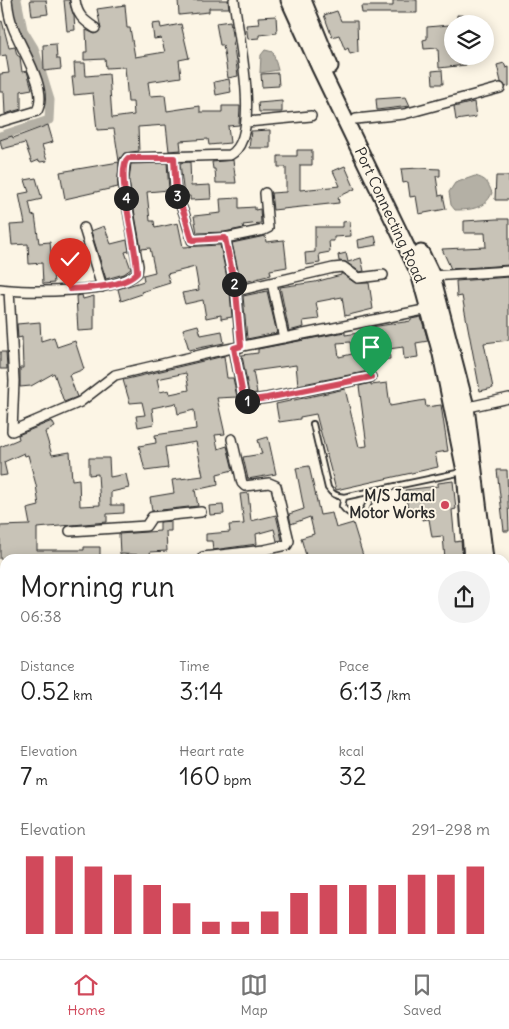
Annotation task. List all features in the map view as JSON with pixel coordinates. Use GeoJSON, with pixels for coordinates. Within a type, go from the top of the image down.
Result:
{"type":"FeatureCollection","features":[{"type":"Feature","properties":{"kind":"highway","name":"Port Connecting Road"},"geometry":{"type":"LineString","coordinates":[[290,0],[351,115],[432,276],[460,409],[484,554]]}},
{"type":"Feature","properties":{"kind":"highway","name":"Port Connecting Road"},"geometry":{"type":"LineString","coordinates":[[303,0],[419,273],[460,409],[472,554]]}},
{"type":"Feature","properties":{"kind":"street"},"geometry":{"type":"LineString","coordinates":[[0,122],[37,111],[41,97],[38,84],[12,26],[7,0]]}},
{"type":"Feature","properties":{"kind":"street"},"geometry":{"type":"LineString","coordinates":[[75,0],[77,11],[83,21],[95,28]]}},
{"type":"Feature","properties":{"kind":"street"},"geometry":{"type":"LineString","coordinates":[[234,0],[246,82],[246,122],[236,152],[230,155],[128,158],[125,161],[123,181],[136,250],[137,273],[133,278],[102,287],[36,292],[5,290],[14,381],[12,431],[80,402],[115,375],[238,347],[429,309]]}},
{"type":"Feature","properties":{"kind":"street"},"geometry":{"type":"LineString","coordinates":[[351,115],[404,114],[500,88]]}},
{"type":"Feature","properties":{"kind":"street"},"geometry":{"type":"LineString","coordinates":[[246,122],[311,116]]}},
{"type":"Feature","properties":{"kind":"street"},"geometry":{"type":"LineString","coordinates":[[174,158],[176,194],[192,240],[225,238],[268,228],[265,193]]}},
{"type":"Feature","properties":{"kind":"street"},"geometry":{"type":"LineString","coordinates":[[84,228],[102,287]]}},
{"type":"Feature","properties":{"kind":"street"},"geometry":{"type":"LineString","coordinates":[[225,238],[236,291],[238,347],[244,401],[371,377]]}},
{"type":"Feature","properties":{"kind":"street"},"geometry":{"type":"LineString","coordinates":[[236,291],[343,267],[358,278],[383,275]]}},
{"type":"Feature","properties":{"kind":"street"},"geometry":{"type":"LineString","coordinates":[[432,276],[509,271]]}},
{"type":"Feature","properties":{"kind":"street"},"geometry":{"type":"LineString","coordinates":[[272,283],[284,338]]}},
{"type":"Feature","properties":{"kind":"street"},"geometry":{"type":"LineString","coordinates":[[460,409],[509,398]]}},
{"type":"Feature","properties":{"kind":"street"},"geometry":{"type":"LineString","coordinates":[[229,554],[264,550],[289,544],[276,486],[269,483],[249,486],[242,483],[232,439]]}},
{"type":"Feature","properties":{"kind":"street"},"geometry":{"type":"LineString","coordinates":[[70,531],[146,526],[152,516],[201,512]]}},
{"type":"Feature","properties":{"kind":"lane"},"geometry":{"type":"LineString","coordinates":[[313,424],[328,488],[332,493],[344,497],[466,471]]}},
{"type":"Feature","properties":{"kind":"lane"},"geometry":{"type":"LineString","coordinates":[[344,497],[342,506],[346,511],[352,514],[361,514],[368,508],[371,501],[370,492]]}},
{"type":"Feature","properties":{"kind":"shaded area"},"geometry":{"type":"Polygon","coordinates":[[[265,50],[273,52],[278,70],[260,73],[261,55],[265,50]]]}},
{"type":"Feature","properties":{"kind":"shaded area"},"geometry":{"type":"Polygon","coordinates":[[[475,176],[482,178],[488,184],[492,193],[485,202],[476,208],[455,210],[451,205],[449,192],[455,183],[475,176]]]}},
{"type":"Feature","properties":{"kind":"building"},"geometry":{"type":"Polygon","coordinates":[[[30,0],[46,0],[48,14],[32,16],[30,0]]]}},
{"type":"Feature","properties":{"kind":"building"},"geometry":{"type":"Polygon","coordinates":[[[64,0],[69,0],[74,16],[75,30],[67,31],[64,0]]]}},
{"type":"Feature","properties":{"kind":"building"},"geometry":{"type":"Polygon","coordinates":[[[178,0],[228,0],[229,8],[209,8],[209,12],[179,15],[178,0]]]}},
{"type":"Feature","properties":{"kind":"building"},"geometry":{"type":"Polygon","coordinates":[[[393,0],[417,0],[417,13],[362,13],[361,6],[393,6],[393,0]]]}},
{"type":"Feature","properties":{"kind":"building"},"geometry":{"type":"Polygon","coordinates":[[[125,5],[127,28],[130,28],[135,57],[165,52],[161,38],[154,39],[152,24],[160,23],[161,28],[181,24],[189,58],[179,60],[181,77],[148,82],[150,96],[165,95],[167,111],[200,106],[200,112],[222,112],[222,106],[240,106],[239,125],[228,126],[230,143],[209,145],[208,139],[180,141],[181,150],[169,151],[166,125],[138,127],[139,151],[124,153],[119,161],[114,129],[97,130],[93,93],[74,95],[72,77],[75,77],[74,63],[85,63],[86,76],[109,74],[112,118],[134,115],[133,102],[128,102],[125,67],[106,68],[105,59],[84,60],[84,52],[87,52],[86,30],[95,34],[101,29],[97,9],[125,5]]]}},
{"type":"Feature","properties":{"kind":"building"},"geometry":{"type":"Polygon","coordinates":[[[337,11],[341,21],[357,21],[358,52],[350,54],[348,48],[345,50],[339,35],[332,37],[324,15],[337,11]]]}},
{"type":"Feature","properties":{"kind":"building"},"geometry":{"type":"Polygon","coordinates":[[[276,16],[277,33],[259,35],[259,38],[248,39],[246,25],[259,24],[258,17],[276,16]]]}},
{"type":"Feature","properties":{"kind":"building"},"geometry":{"type":"Polygon","coordinates":[[[2,21],[9,48],[15,47],[17,55],[20,57],[22,72],[27,71],[32,89],[21,91],[21,109],[5,114],[4,92],[0,92],[0,74],[9,73],[6,55],[0,56],[0,22],[2,21]]]}},
{"type":"Feature","properties":{"kind":"building"},"geometry":{"type":"Polygon","coordinates":[[[230,21],[238,76],[228,78],[223,45],[220,45],[216,23],[230,21]]]}},
{"type":"Feature","properties":{"kind":"building"},"geometry":{"type":"Polygon","coordinates":[[[444,25],[444,65],[466,65],[439,68],[438,48],[424,49],[423,40],[427,39],[427,27],[444,25]]]}},
{"type":"Feature","properties":{"kind":"building"},"geometry":{"type":"Polygon","coordinates":[[[56,44],[57,59],[60,59],[61,69],[44,71],[43,45],[56,44]]]}},
{"type":"Feature","properties":{"kind":"building"},"geometry":{"type":"Polygon","coordinates":[[[504,63],[506,68],[509,67],[509,86],[506,87],[501,82],[497,65],[504,63]]]}},
{"type":"Feature","properties":{"kind":"building"},"geometry":{"type":"Polygon","coordinates":[[[442,70],[443,84],[433,84],[432,71],[442,70]]]}},
{"type":"Feature","properties":{"kind":"building"},"geometry":{"type":"Polygon","coordinates":[[[278,73],[279,86],[262,87],[261,74],[278,73]]]}},
{"type":"Feature","properties":{"kind":"building"},"geometry":{"type":"Polygon","coordinates":[[[229,79],[231,92],[216,95],[214,82],[229,79]]]}},
{"type":"Feature","properties":{"kind":"building"},"geometry":{"type":"Polygon","coordinates":[[[406,97],[410,106],[377,110],[376,99],[406,97]]]}},
{"type":"Feature","properties":{"kind":"building"},"geometry":{"type":"Polygon","coordinates":[[[282,101],[282,112],[259,112],[258,103],[282,101]]]}},
{"type":"Feature","properties":{"kind":"building"},"geometry":{"type":"Polygon","coordinates":[[[474,102],[476,117],[456,120],[454,107],[474,102]]]}},
{"type":"Feature","properties":{"kind":"building"},"geometry":{"type":"Polygon","coordinates":[[[48,125],[53,142],[42,145],[47,161],[40,162],[39,160],[32,163],[25,143],[2,149],[0,140],[12,136],[13,138],[48,125]]]}},
{"type":"Feature","properties":{"kind":"building"},"geometry":{"type":"Polygon","coordinates":[[[270,130],[270,148],[249,148],[251,131],[270,130]]]}},
{"type":"Feature","properties":{"kind":"building"},"geometry":{"type":"Polygon","coordinates":[[[297,150],[312,150],[312,165],[300,165],[300,190],[340,186],[333,171],[345,166],[355,189],[338,197],[339,203],[273,210],[271,193],[286,192],[286,167],[278,167],[278,156],[297,156],[297,150]]]}},
{"type":"Feature","properties":{"kind":"building"},"geometry":{"type":"Polygon","coordinates":[[[233,160],[236,183],[216,183],[215,169],[213,169],[212,162],[233,160]]]}},
{"type":"Feature","properties":{"kind":"building"},"geometry":{"type":"Polygon","coordinates":[[[119,162],[118,187],[65,199],[60,172],[119,162]]]}},
{"type":"Feature","properties":{"kind":"building"},"geometry":{"type":"Polygon","coordinates":[[[190,162],[191,186],[210,185],[211,199],[190,200],[190,196],[184,196],[180,163],[190,162]]]}},
{"type":"Feature","properties":{"kind":"building"},"geometry":{"type":"Polygon","coordinates":[[[167,163],[169,190],[147,192],[150,221],[154,221],[155,228],[178,223],[183,247],[220,245],[230,292],[232,317],[221,319],[221,315],[206,318],[203,300],[185,304],[182,293],[199,290],[195,267],[167,274],[170,283],[141,292],[142,294],[121,301],[118,289],[144,281],[143,275],[155,272],[150,248],[141,249],[129,181],[131,164],[167,163]]]}},
{"type":"Feature","properties":{"kind":"building"},"geometry":{"type":"Polygon","coordinates":[[[401,169],[440,169],[440,176],[436,176],[439,196],[443,195],[446,209],[419,214],[416,196],[410,197],[408,182],[403,183],[401,169]]]}},
{"type":"Feature","properties":{"kind":"building"},"geometry":{"type":"Polygon","coordinates":[[[496,176],[509,176],[509,200],[495,200],[496,176]]]}},
{"type":"Feature","properties":{"kind":"building"},"geometry":{"type":"Polygon","coordinates":[[[36,178],[42,199],[29,202],[32,216],[35,215],[39,243],[50,242],[54,283],[43,284],[42,263],[29,264],[28,244],[12,245],[10,225],[25,224],[19,194],[29,192],[25,180],[36,178]]]}},
{"type":"Feature","properties":{"kind":"building"},"geometry":{"type":"Polygon","coordinates":[[[239,198],[239,208],[255,207],[255,210],[260,209],[261,223],[243,225],[244,228],[224,232],[197,233],[194,216],[221,213],[220,199],[239,198]]]}},
{"type":"Feature","properties":{"kind":"building"},"geometry":{"type":"Polygon","coordinates":[[[509,219],[509,265],[451,269],[442,249],[486,247],[485,233],[464,233],[464,221],[509,219]]]}},
{"type":"Feature","properties":{"kind":"building"},"geometry":{"type":"Polygon","coordinates":[[[350,221],[351,236],[334,237],[334,241],[329,241],[330,252],[319,254],[320,263],[306,265],[305,253],[315,252],[315,227],[343,227],[343,222],[350,221]]]}},
{"type":"Feature","properties":{"kind":"building"},"geometry":{"type":"Polygon","coordinates":[[[104,226],[111,244],[127,240],[129,251],[125,252],[131,269],[124,274],[106,279],[91,231],[104,226]]]}},
{"type":"Feature","properties":{"kind":"building"},"geometry":{"type":"Polygon","coordinates":[[[265,236],[266,242],[284,240],[287,267],[270,270],[271,275],[241,283],[232,243],[265,236]]]}},
{"type":"Feature","properties":{"kind":"building"},"geometry":{"type":"Polygon","coordinates":[[[375,236],[377,245],[359,248],[358,240],[375,236]]]}},
{"type":"Feature","properties":{"kind":"building"},"geometry":{"type":"Polygon","coordinates":[[[346,253],[348,262],[361,258],[364,271],[360,272],[346,262],[339,261],[338,255],[346,253]]]}},
{"type":"Feature","properties":{"kind":"building"},"geometry":{"type":"Polygon","coordinates":[[[341,273],[355,283],[369,283],[373,309],[345,316],[342,297],[316,302],[319,319],[303,321],[304,327],[289,331],[280,287],[315,282],[341,275],[341,273]]]}},
{"type":"Feature","properties":{"kind":"building"},"geometry":{"type":"Polygon","coordinates":[[[509,277],[509,340],[484,343],[493,388],[480,391],[462,296],[457,297],[456,281],[509,277]]]}},
{"type":"Feature","properties":{"kind":"building"},"geometry":{"type":"Polygon","coordinates":[[[267,291],[277,333],[247,339],[243,296],[267,291]]]}},
{"type":"Feature","properties":{"kind":"building"},"geometry":{"type":"Polygon","coordinates":[[[82,295],[83,299],[94,296],[94,330],[78,331],[76,296],[82,295]]]}},
{"type":"Feature","properties":{"kind":"building"},"geometry":{"type":"Polygon","coordinates":[[[421,317],[428,341],[416,343],[418,357],[404,359],[403,347],[389,349],[390,359],[367,362],[369,371],[298,385],[296,365],[253,371],[257,393],[249,394],[242,355],[258,353],[258,349],[345,332],[345,335],[366,332],[365,328],[411,321],[411,319],[421,317]],[[350,342],[337,343],[339,357],[352,354],[350,342]]]}},
{"type":"Feature","properties":{"kind":"building"},"geometry":{"type":"Polygon","coordinates":[[[40,322],[41,341],[54,337],[57,347],[75,341],[84,369],[69,375],[77,397],[64,402],[54,373],[31,386],[20,387],[20,368],[23,368],[22,337],[18,338],[17,324],[40,322]]]}},
{"type":"Feature","properties":{"kind":"building"},"geometry":{"type":"Polygon","coordinates":[[[198,325],[201,335],[222,331],[224,343],[189,350],[183,329],[198,325]]]}},
{"type":"Feature","properties":{"kind":"building"},"geometry":{"type":"Polygon","coordinates":[[[0,352],[6,352],[7,369],[0,369],[0,352]]]}},
{"type":"Feature","properties":{"kind":"building"},"geometry":{"type":"Polygon","coordinates":[[[224,356],[227,378],[233,378],[237,397],[217,398],[225,434],[215,435],[218,449],[227,446],[233,470],[217,474],[218,485],[195,490],[198,506],[152,511],[150,497],[174,493],[172,480],[203,476],[196,442],[165,447],[168,468],[145,471],[139,446],[156,443],[155,435],[196,429],[194,410],[178,414],[176,403],[152,408],[154,424],[138,427],[136,416],[145,415],[142,402],[130,403],[123,380],[224,356]],[[186,373],[157,379],[160,392],[169,390],[170,394],[189,390],[186,373]]]}},
{"type":"Feature","properties":{"kind":"building"},"geometry":{"type":"Polygon","coordinates":[[[371,383],[371,385],[387,383],[390,406],[425,400],[426,407],[441,405],[448,451],[435,453],[438,467],[336,490],[316,414],[300,417],[300,419],[279,422],[276,404],[345,389],[359,447],[367,446],[359,386],[371,383]]]}},
{"type":"Feature","properties":{"kind":"building"},"geometry":{"type":"Polygon","coordinates":[[[52,421],[55,427],[45,432],[52,455],[70,452],[72,480],[79,479],[80,506],[100,505],[98,474],[89,475],[89,458],[109,458],[110,477],[126,474],[129,488],[111,492],[111,505],[124,505],[124,513],[107,514],[107,522],[37,528],[37,550],[84,550],[84,547],[100,547],[100,554],[0,554],[0,526],[30,525],[27,509],[39,506],[28,455],[25,456],[24,453],[4,462],[7,475],[0,476],[0,447],[19,439],[18,435],[52,421]]]}},
{"type":"Feature","properties":{"kind":"building"},"geometry":{"type":"Polygon","coordinates":[[[268,437],[276,474],[248,479],[243,457],[262,454],[258,440],[268,437]]]}},
{"type":"Feature","properties":{"kind":"building"},"geometry":{"type":"Polygon","coordinates":[[[309,466],[320,515],[332,513],[336,528],[353,523],[362,554],[306,554],[301,538],[314,534],[310,517],[291,524],[289,514],[304,509],[296,468],[309,466]]]}},
{"type":"Feature","properties":{"kind":"building"},"geometry":{"type":"Polygon","coordinates":[[[497,470],[507,470],[509,531],[504,531],[497,470]]]}},
{"type":"Feature","properties":{"kind":"building"},"geometry":{"type":"Polygon","coordinates":[[[453,481],[456,509],[452,510],[455,542],[461,541],[462,554],[445,554],[443,536],[432,537],[429,519],[422,520],[421,509],[408,510],[405,490],[438,486],[438,483],[453,481]]]}},
{"type":"Feature","properties":{"kind":"building"},"geometry":{"type":"Polygon","coordinates":[[[248,493],[251,521],[276,515],[282,540],[277,541],[274,529],[256,534],[257,544],[213,550],[212,541],[206,541],[206,534],[230,532],[229,525],[244,524],[240,494],[248,493]]]}},
{"type":"Feature","properties":{"kind":"building"},"geometry":{"type":"Polygon","coordinates":[[[223,505],[224,514],[210,515],[209,506],[223,505]]]}},
{"type":"Feature","properties":{"kind":"building"},"geometry":{"type":"Polygon","coordinates":[[[171,521],[171,531],[166,531],[167,551],[150,552],[151,554],[120,554],[119,534],[160,531],[160,522],[171,521]]]}},
{"type":"Feature","properties":{"kind":"waterway"},"geometry":{"type":"LineString","coordinates":[[0,136],[49,120],[50,100],[34,48],[23,30],[17,0]]}},
{"type":"Feature","properties":{"kind":"place","name":"M/S Jamal Motor Works"},"geometry":{"type":"Point","coordinates":[445,505]}},
{"type":"Feature","properties":{"kind":"route"},"geometry":{"type":"LineString","coordinates":[[70,289],[102,287],[133,278],[137,273],[136,250],[123,181],[123,165],[128,158],[174,158],[176,194],[192,240],[225,238],[236,291],[241,346],[234,348],[244,401],[371,377]]}}]}
